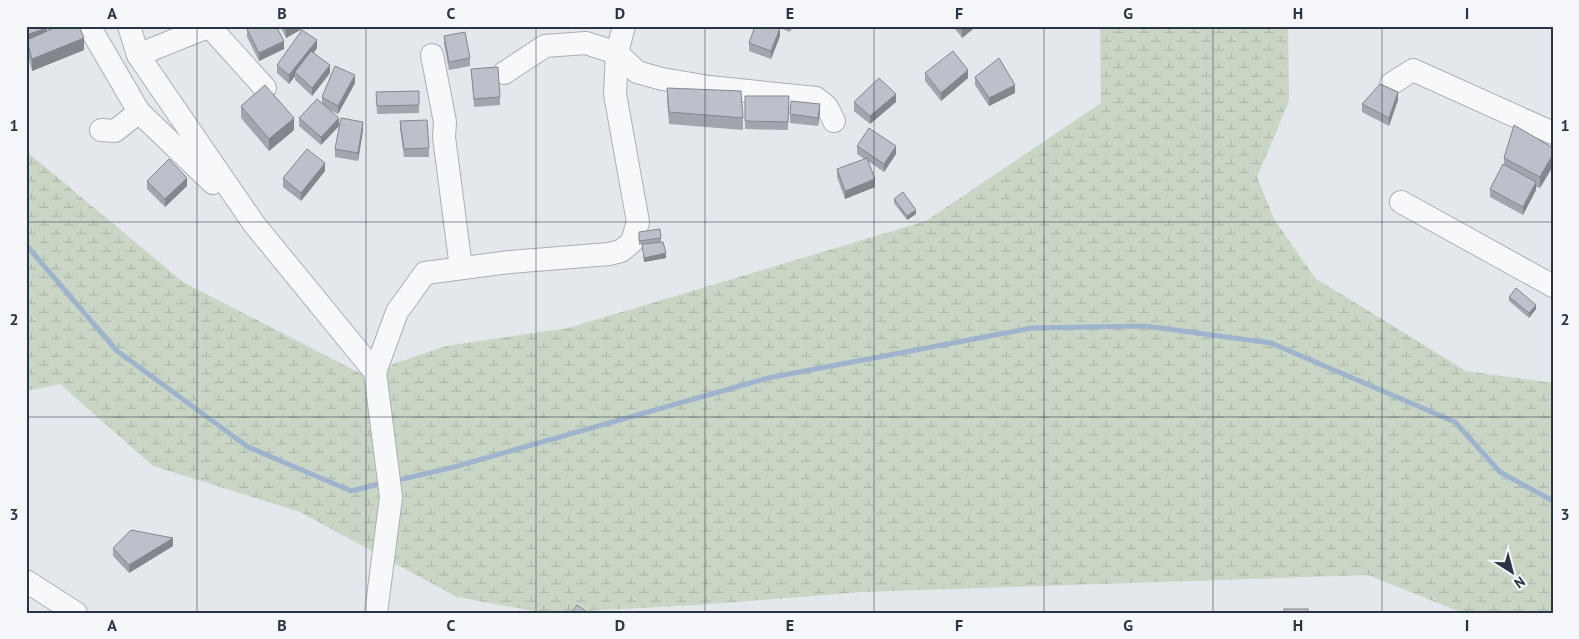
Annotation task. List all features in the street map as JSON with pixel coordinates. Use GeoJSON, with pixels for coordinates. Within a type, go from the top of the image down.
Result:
{"type":"FeatureCollection","features":[{"type":"Feature","properties":{"kind":"street"},"geometry":{"type":"LineString","coordinates":[[89,26],[139,112],[254,224]]}},
{"type":"Feature","properties":{"kind":"street"},"geometry":{"type":"LineString","coordinates":[[129,26],[138,55],[254,224],[375,372]]}},
{"type":"Feature","properties":{"kind":"street"},"geometry":{"type":"LineString","coordinates":[[138,55],[210,26],[265,88]]}},
{"type":"Feature","properties":{"kind":"street"},"geometry":{"type":"LineString","coordinates":[[376,613],[391,498],[375,372],[397,312],[425,273],[609,254],[621,251],[632,242],[638,222],[618,122],[614,80],[617,53],[624,26]]}},
{"type":"Feature","properties":{"kind":"street"},"geometry":{"type":"LineString","coordinates":[[504,73],[545,46],[586,44],[617,53],[637,72],[662,79],[718,88],[816,98],[827,107],[834,122]]}},
{"type":"Feature","properties":{"kind":"street"},"geometry":{"type":"LineString","coordinates":[[432,55],[444,122],[444,137],[461,268]]}},
{"type":"Feature","properties":{"kind":"street"},"geometry":{"type":"LineString","coordinates":[[1392,84],[1412,70],[1553,133]]}},
{"type":"Feature","properties":{"kind":"street"},"geometry":{"type":"LineString","coordinates":[[101,130],[115,131],[139,112]]}},
{"type":"Feature","properties":{"kind":"street"},"geometry":{"type":"LineString","coordinates":[[1401,202],[1553,286]]}},
{"type":"Feature","properties":{"kind":"street"},"geometry":{"type":"LineString","coordinates":[[26,581],[76,613]]}},
{"type":"Feature","properties":{"kind":"green space"},"geometry":{"type":"Polygon","coordinates":[[[1100,26],[1288,26],[1289,101],[1257,177],[1274,219],[1315,278],[1466,371],[1553,383],[1553,613],[1463,613],[1368,575],[862,592],[697,605],[545,613],[457,597],[300,512],[153,466],[60,384],[26,391],[26,151],[183,282],[377,382],[393,364],[446,346],[568,328],[926,221],[1101,103],[1100,26]]]}},
{"type":"Feature","properties":{"kind":"building"},"geometry":{"type":"Polygon","coordinates":[[[26,26],[47,26],[47,28],[26,35],[26,26]]]}},
{"type":"Feature","properties":{"kind":"building"},"geometry":{"type":"Polygon","coordinates":[[[51,26],[79,26],[84,38],[32,59],[27,40],[52,29],[51,26]]]}},
{"type":"Feature","properties":{"kind":"building"},"geometry":{"type":"Polygon","coordinates":[[[251,26],[276,26],[284,41],[259,53],[247,29],[251,26]]]}},
{"type":"Feature","properties":{"kind":"building"},"geometry":{"type":"Polygon","coordinates":[[[284,26],[292,26],[286,30],[284,26]]]}},
{"type":"Feature","properties":{"kind":"building"},"geometry":{"type":"Polygon","coordinates":[[[755,26],[775,26],[780,28],[771,51],[749,43],[755,26]]]}},
{"type":"Feature","properties":{"kind":"building"},"geometry":{"type":"Polygon","coordinates":[[[959,26],[967,26],[962,30],[959,26]]]}},
{"type":"Feature","properties":{"kind":"building"},"geometry":{"type":"Polygon","coordinates":[[[302,30],[317,40],[289,75],[277,65],[302,30]]]}},
{"type":"Feature","properties":{"kind":"building"},"geometry":{"type":"Polygon","coordinates":[[[465,32],[470,58],[449,62],[444,36],[465,32]]]}},
{"type":"Feature","properties":{"kind":"building"},"geometry":{"type":"Polygon","coordinates":[[[311,51],[330,65],[312,88],[295,72],[311,51]]]}},
{"type":"Feature","properties":{"kind":"building"},"geometry":{"type":"Polygon","coordinates":[[[953,51],[968,70],[941,93],[925,73],[953,51]]]}},
{"type":"Feature","properties":{"kind":"building"},"geometry":{"type":"Polygon","coordinates":[[[999,58],[1015,85],[989,98],[975,77],[999,58]]]}},
{"type":"Feature","properties":{"kind":"building"},"geometry":{"type":"Polygon","coordinates":[[[335,66],[355,75],[338,106],[322,97],[335,66]]]}},
{"type":"Feature","properties":{"kind":"building"},"geometry":{"type":"Polygon","coordinates":[[[498,67],[500,97],[474,99],[471,69],[498,67]]]}},
{"type":"Feature","properties":{"kind":"building"},"geometry":{"type":"Polygon","coordinates":[[[879,78],[896,94],[870,116],[854,102],[879,78]]]}},
{"type":"Feature","properties":{"kind":"building"},"geometry":{"type":"Polygon","coordinates":[[[1380,84],[1398,92],[1389,118],[1362,104],[1380,84]]]}},
{"type":"Feature","properties":{"kind":"building"},"geometry":{"type":"Polygon","coordinates":[[[265,85],[294,118],[269,139],[241,106],[265,85]]]}},
{"type":"Feature","properties":{"kind":"building"},"geometry":{"type":"Polygon","coordinates":[[[667,88],[741,91],[743,118],[669,112],[667,88]]]}},
{"type":"Feature","properties":{"kind":"building"},"geometry":{"type":"Polygon","coordinates":[[[419,91],[419,105],[377,106],[376,92],[419,91]]]}},
{"type":"Feature","properties":{"kind":"building"},"geometry":{"type":"Polygon","coordinates":[[[745,96],[789,96],[788,122],[745,121],[745,96]]]}},
{"type":"Feature","properties":{"kind":"building"},"geometry":{"type":"Polygon","coordinates":[[[317,99],[339,118],[321,137],[299,118],[317,99]]]}},
{"type":"Feature","properties":{"kind":"building"},"geometry":{"type":"Polygon","coordinates":[[[791,101],[820,104],[818,118],[790,114],[791,101]]]}},
{"type":"Feature","properties":{"kind":"building"},"geometry":{"type":"Polygon","coordinates":[[[341,118],[363,122],[358,153],[335,149],[341,118]]]}},
{"type":"Feature","properties":{"kind":"building"},"geometry":{"type":"Polygon","coordinates":[[[427,120],[429,148],[404,149],[400,121],[427,120]]]}},
{"type":"Feature","properties":{"kind":"building"},"geometry":{"type":"Polygon","coordinates":[[[1514,125],[1553,148],[1553,154],[1540,177],[1504,158],[1514,125]]]}},
{"type":"Feature","properties":{"kind":"building"},"geometry":{"type":"Polygon","coordinates":[[[869,128],[896,146],[884,164],[857,146],[869,128]]]}},
{"type":"Feature","properties":{"kind":"building"},"geometry":{"type":"Polygon","coordinates":[[[307,149],[325,163],[301,193],[283,178],[307,149]]]}},
{"type":"Feature","properties":{"kind":"building"},"geometry":{"type":"Polygon","coordinates":[[[867,158],[875,179],[845,191],[837,169],[867,158]]]}},
{"type":"Feature","properties":{"kind":"building"},"geometry":{"type":"Polygon","coordinates":[[[169,159],[187,178],[165,199],[147,181],[169,159]]]}},
{"type":"Feature","properties":{"kind":"building"},"geometry":{"type":"Polygon","coordinates":[[[1503,164],[1536,182],[1523,207],[1490,189],[1503,164]]]}},
{"type":"Feature","properties":{"kind":"building"},"geometry":{"type":"Polygon","coordinates":[[[903,192],[916,210],[907,216],[894,199],[903,192]]]}},
{"type":"Feature","properties":{"kind":"building"},"geometry":{"type":"Polygon","coordinates":[[[660,229],[661,238],[639,241],[639,232],[660,229]]]}},
{"type":"Feature","properties":{"kind":"building"},"geometry":{"type":"Polygon","coordinates":[[[663,242],[666,253],[644,258],[642,244],[663,242]]]}},
{"type":"Feature","properties":{"kind":"building"},"geometry":{"type":"Polygon","coordinates":[[[1516,288],[1536,305],[1529,313],[1509,297],[1516,288]]]}},
{"type":"Feature","properties":{"kind":"building"},"geometry":{"type":"Polygon","coordinates":[[[131,530],[173,538],[129,565],[113,548],[131,530]]]}},
{"type":"Feature","properties":{"kind":"building"},"geometry":{"type":"Polygon","coordinates":[[[577,605],[588,613],[572,613],[577,605]]]}},
{"type":"Feature","properties":{"kind":"building"},"geometry":{"type":"Polygon","coordinates":[[[1284,609],[1308,609],[1308,613],[1284,613],[1284,609]]]}},
{"type":"Feature","properties":{"kind":"waterway"},"geometry":{"type":"LineString","coordinates":[[26,245],[117,351],[248,447],[351,491],[383,483]]}},
{"type":"Feature","properties":{"kind":"waterway"},"geometry":{"type":"LineString","coordinates":[[394,481],[454,467],[768,378],[1032,328],[1145,326],[1271,343],[1455,422],[1500,472],[1553,501]]}}]}
